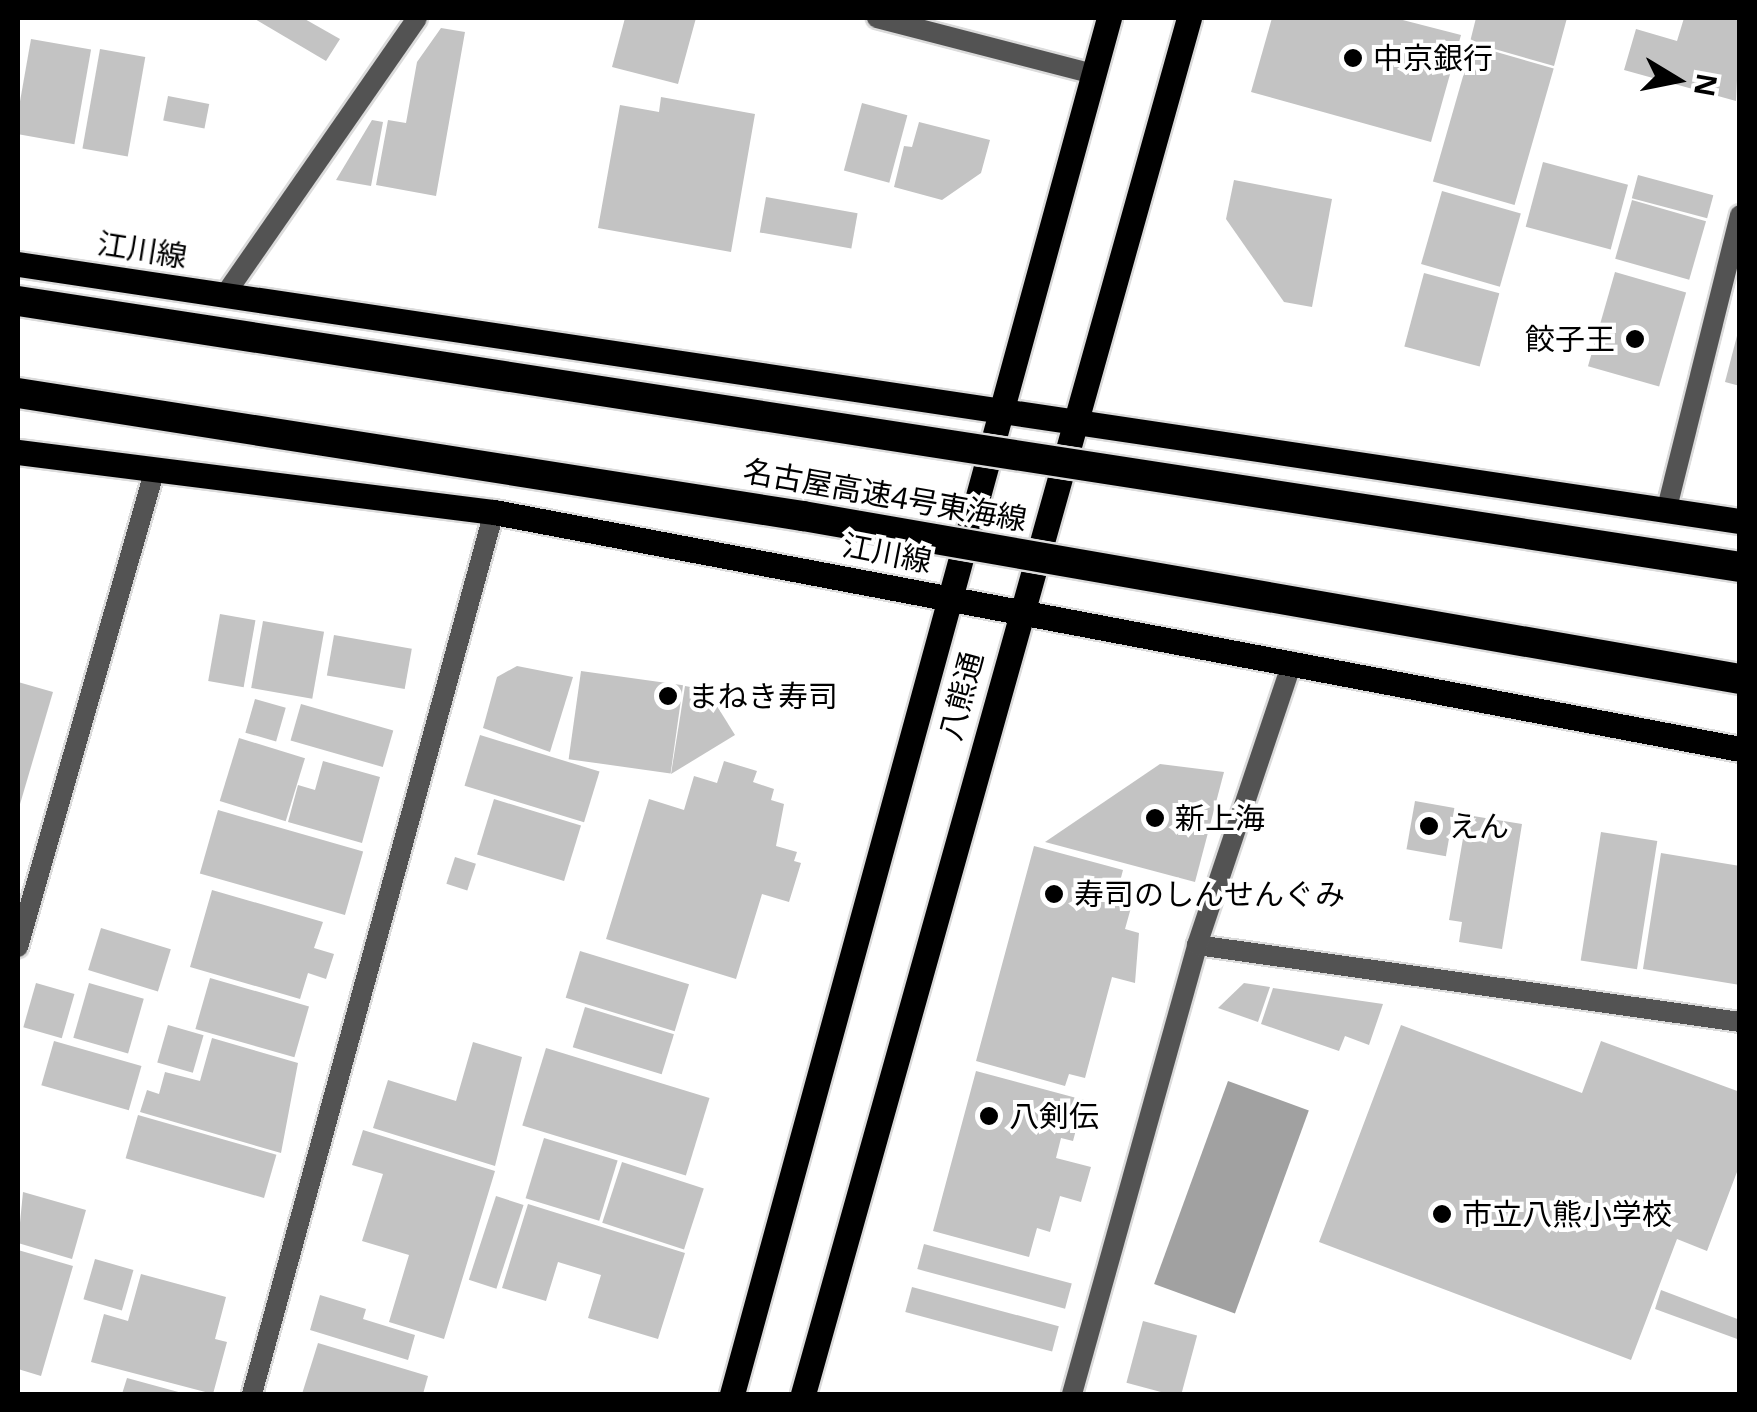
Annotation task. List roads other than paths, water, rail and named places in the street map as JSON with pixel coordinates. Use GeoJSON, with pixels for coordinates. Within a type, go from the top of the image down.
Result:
{"type":"FeatureCollection","features":[{"type":"Feature","properties":{"kind":"highway","name":"名古屋高速4号東海線"},"geometry":{"type":"LineString","coordinates":[[18,301],[1740,567]]}},
{"type":"Feature","properties":{"kind":"highway","name":"名古屋高速4号東海線"},"geometry":{"type":"LineString","coordinates":[[18,393],[802,516],[1740,679]]}},
{"type":"Feature","properties":{"kind":"main road","name":"八熊通"},"geometry":{"type":"LineString","coordinates":[[732,1394],[1005,415],[1109,18]]}},
{"type":"Feature","properties":{"kind":"main road","name":"八熊通"},"geometry":{"type":"LineString","coordinates":[[804,1394],[1018,611],[1077,425],[1189,18]]}},
{"type":"Feature","properties":{"kind":"main road","name":"江川線"},"geometry":{"type":"LineString","coordinates":[[18,264],[1005,415],[1740,522]]}},
{"type":"Feature","properties":{"kind":"main road","name":"江川線"},"geometry":{"type":"LineString","coordinates":[[18,452],[494,512],[1740,748]]}},
{"type":"Feature","properties":{"kind":"street"},"geometry":{"type":"LineString","coordinates":[[224,296],[416,18]]}},
{"type":"Feature","properties":{"kind":"street"},"geometry":{"type":"LineString","coordinates":[[878,18],[1093,74]]}},
{"type":"Feature","properties":{"kind":"street"},"geometry":{"type":"LineString","coordinates":[[1666,512],[1740,215]]}},
{"type":"Feature","properties":{"kind":"street"},"geometry":{"type":"LineString","coordinates":[[18,947],[154,472]]}},
{"type":"Feature","properties":{"kind":"street"},"geometry":{"type":"LineString","coordinates":[[252,1394],[494,512]]}},
{"type":"Feature","properties":{"kind":"street"},"geometry":{"type":"LineString","coordinates":[[1072,1394],[1197,945],[1292,662]]}},
{"type":"Feature","properties":{"kind":"street"},"geometry":{"type":"LineString","coordinates":[[1197,945],[1740,1022]]}},
{"type":"Feature","properties":{"kind":"place","name":"中京銀行"},"geometry":{"type":"Point","coordinates":[1353,58]}},
{"type":"Feature","properties":{"kind":"place","name":"餃子王"},"geometry":{"type":"Point","coordinates":[1635,339]}},
{"type":"Feature","properties":{"kind":"place","name":"まねき寿司"},"geometry":{"type":"Point","coordinates":[668,696]}},
{"type":"Feature","properties":{"kind":"place","name":"新上海"},"geometry":{"type":"Point","coordinates":[1155,818]}},
{"type":"Feature","properties":{"kind":"place","name":"えん"},"geometry":{"type":"Point","coordinates":[1429,826]}},
{"type":"Feature","properties":{"kind":"place","name":"寿司のしんせんぐみ"},"geometry":{"type":"Point","coordinates":[1054,894]}},
{"type":"Feature","properties":{"kind":"place","name":"八剣伝"},"geometry":{"type":"Point","coordinates":[989,1116]}},
{"type":"Feature","properties":{"kind":"place","name":"市立八熊小学校"},"geometry":{"type":"Point","coordinates":[1442,1214]}}]}
